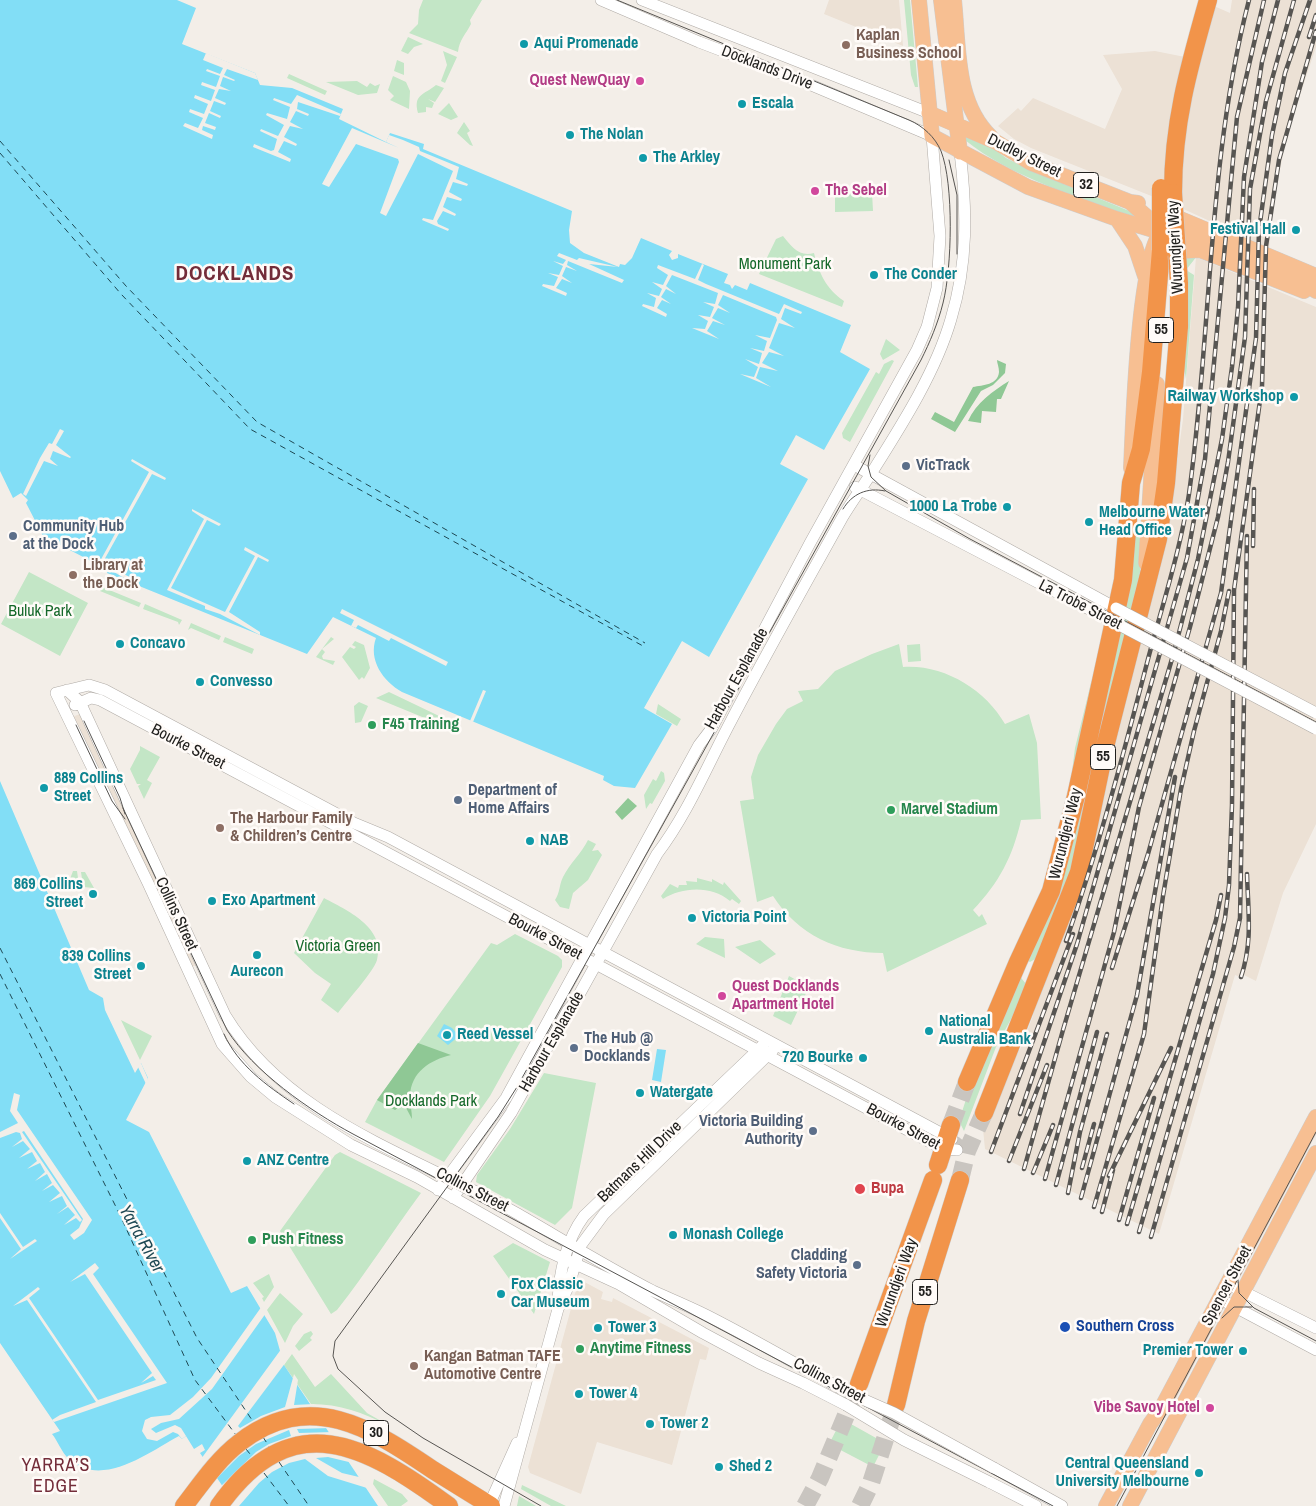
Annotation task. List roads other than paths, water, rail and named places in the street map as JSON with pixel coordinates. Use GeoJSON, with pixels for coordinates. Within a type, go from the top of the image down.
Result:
{"type":"FeatureCollection","features":[{"type":"Feature","properties":{"kind":"highway","name":"Wurundjeri Way"},"geometry":{"type":"LineString","coordinates":[[967,1082],[1018,962],[1051,891],[1072,814],[1120,598],[1131,483],[1138,462],[1145,419],[1158,289],[1161,161],[1164,135],[1174,85],[1198,0]]}},
{"type":"Feature","properties":{"kind":"highway","name":"Wurundjeri Way"},"geometry":{"type":"LineString","coordinates":[[984,1113],[1079,872],[1106,743],[1158,539],[1169,448],[1179,326],[1179,283],[1173,193],[1175,138],[1185,80],[1208,0]]}},
{"type":"Feature","properties":{"kind":"highway"},"geometry":{"type":"LineString","coordinates":[[1018,962],[1036,978]]}},
{"type":"Feature","properties":{"kind":"highway","name":"Wurundjeri Way"},"geometry":{"type":"LineString","coordinates":[[858,1384],[946,1149]]}},
{"type":"Feature","properties":{"kind":"highway","name":"Wurundjeri Way"},"geometry":{"type":"LineString","coordinates":[[896,1405],[916,1321],[960,1180]]}},
{"type":"Feature","properties":{"kind":"highway","name":"30"},"geometry":{"type":"LineString","coordinates":[[184,1506],[214,1467],[238,1443],[264,1427],[293,1418],[316,1416],[350,1422],[386,1438],[493,1506]]}},
{"type":"Feature","properties":{"kind":"highway","name":"30"},"geometry":{"type":"LineString","coordinates":[[219,1506],[244,1476],[261,1462],[285,1450],[313,1443],[334,1444],[357,1450],[376,1458],[411,1479],[449,1506]]}},
{"type":"Feature","properties":{"kind":"main road"},"geometry":{"type":"LineString","coordinates":[[918,0],[932,136]]}},
{"type":"Feature","properties":{"kind":"main road"},"geometry":{"type":"LineString","coordinates":[[941,0],[960,152]]}},
{"type":"Feature","properties":{"kind":"main road","name":"32"},"geometry":{"type":"LineString","coordinates":[[954,0],[965,96],[975,119],[996,142]]}},
{"type":"Feature","properties":{"kind":"main road","name":"Dudley Street"},"geometry":{"type":"LineString","coordinates":[[929,113],[996,142],[1031,163],[1130,202],[1141,203],[1186,220],[1316,276]]}},
{"type":"Feature","properties":{"kind":"main road","name":"32"},"geometry":{"type":"LineString","coordinates":[[932,136],[960,152]]}},
{"type":"Feature","properties":{"kind":"main road","name":"Dudley Street"},"geometry":{"type":"LineString","coordinates":[[960,152],[1017,182],[1117,219],[1160,232],[1182,234],[1215,245],[1297,279],[1316,292]]}},
{"type":"Feature","properties":{"kind":"main road"},"geometry":{"type":"LineString","coordinates":[[1130,202],[1155,224],[1160,232],[1169,226],[1186,220]]}},
{"type":"Feature","properties":{"kind":"main road"},"geometry":{"type":"LineString","coordinates":[[1117,219],[1135,246],[1146,277]]}},
{"type":"Feature","properties":{"kind":"main road","name":"Wurundjeri Way"},"geometry":{"type":"LineString","coordinates":[[1130,643],[1142,588],[1150,514],[1165,267],[1165,248],[1160,232]]}},
{"type":"Feature","properties":{"kind":"main road","name":"55"},"geometry":{"type":"LineString","coordinates":[[1146,277],[1152,248],[1160,232]]}},
{"type":"Feature","properties":{"kind":"main road"},"geometry":{"type":"LineString","coordinates":[[1165,267],[1184,251],[1200,250],[1284,284],[1316,292]]}},
{"type":"Feature","properties":{"kind":"main road","name":"Wurundjeri Way"},"geometry":{"type":"LineString","coordinates":[[1131,483],[1134,401],[1146,277]]}},
{"type":"Feature","properties":{"kind":"main road"},"geometry":{"type":"LineString","coordinates":[[1129,513],[1150,514]]}},
{"type":"Feature","properties":{"kind":"main road","name":"Spencer Street"},"geometry":{"type":"LineString","coordinates":[[1106,1506],[1220,1299],[1316,1116]]}},
{"type":"Feature","properties":{"kind":"main road","name":"Spencer Street"},"geometry":{"type":"LineString","coordinates":[[1130,1506],[1316,1153]]}},
{"type":"Feature","properties":{"kind":"street","name":"Docklands Drive"},"geometry":{"type":"LineString","coordinates":[[601,0],[690,39],[804,82],[932,136]]}},
{"type":"Feature","properties":{"kind":"street","name":"Docklands Drive"},"geometry":{"type":"LineString","coordinates":[[642,0],[929,113]]}},
{"type":"Feature","properties":{"kind":"street","name":"Harbour Esplanade"},"geometry":{"type":"LineString","coordinates":[[438,1190],[506,1098],[699,745],[712,728],[917,350],[933,307],[939,273],[940,236],[932,136]]}},
{"type":"Feature","properties":{"kind":"street","name":"Harbour Esplanade"},"geometry":{"type":"LineString","coordinates":[[453,1198],[511,1113],[568,1010],[603,953],[657,854],[670,837],[710,765],[730,722],[860,489],[871,474],[935,362],[956,303],[962,274],[966,233],[960,152]]}},
{"type":"Feature","properties":{"kind":"street","name":"La Trobe Street"},"geometry":{"type":"LineString","coordinates":[[854,465],[1089,594],[1316,712]]}},
{"type":"Feature","properties":{"kind":"street","name":"La Trobe Street"},"geometry":{"type":"LineString","coordinates":[[844,482],[1316,729]]}},
{"type":"Feature","properties":{"kind":"street","name":"Bourke Street"},"geometry":{"type":"LineString","coordinates":[[61,692],[86,685],[96,686],[138,714]]}},
{"type":"Feature","properties":{"kind":"street","name":"Collins Street"},"geometry":{"type":"LineString","coordinates":[[61,692],[80,702],[212,990],[241,1041],[314,1106],[355,1131],[447,1177],[662,1294],[711,1317],[851,1394],[894,1413],[1062,1506]]}},
{"type":"Feature","properties":{"kind":"street","name":"Collins Street"},"geometry":{"type":"LineString","coordinates":[[61,692],[64,709],[148,883],[222,1044],[228,1053],[251,1076],[285,1104],[351,1145],[453,1198],[504,1228],[620,1284],[702,1333],[759,1363],[803,1382],[897,1436],[1036,1506]]}},
{"type":"Feature","properties":{"kind":"street","name":"Bourke Street"},"geometry":{"type":"LineString","coordinates":[[64,709],[80,702],[97,699],[138,714],[213,752],[352,828],[596,965],[946,1149]]}},
{"type":"Feature","properties":{"kind":"street","name":"Bourke Street"},"geometry":{"type":"LineString","coordinates":[[352,828],[388,837],[540,920],[772,1042],[946,1149]]}},
{"type":"Feature","properties":{"kind":"street"},"geometry":{"type":"LineString","coordinates":[[534,931],[540,920]]}},
{"type":"Feature","properties":{"kind":"street","name":"Batmans Hill Drive"},"geometry":{"type":"LineString","coordinates":[[493,1506],[522,1434],[558,1309],[559,1282],[570,1261],[574,1247],[575,1230],[588,1212],[758,1049],[772,1042]]}},
{"type":"Feature","properties":{"kind":"street","name":"Batmans Hill Drive"},"geometry":{"type":"LineString","coordinates":[[574,1247],[604,1214],[769,1055],[772,1042]]}},
{"type":"Feature","properties":{"kind":"street"},"geometry":{"type":"LineString","coordinates":[[1228,1284],[1242,1292],[1259,1297],[1316,1328]]}},
{"type":"Feature","properties":{"kind":"street"},"geometry":{"type":"LineString","coordinates":[[1220,1299],[1316,1350]]}},
{"type":"Feature","properties":{"kind":"water"},"geometry":{"type":"Polygon","coordinates":[[[0,0],[177,0],[196,8],[182,44],[255,73],[260,85],[292,88],[343,109],[339,119],[386,142],[390,133],[424,144],[423,149],[572,211],[569,230],[570,243],[584,253],[619,267],[620,264],[625,265],[632,258],[641,238],[672,251],[669,255],[672,260],[678,258],[678,254],[728,274],[724,283],[730,285],[732,289],[735,285],[747,290],[750,283],[851,325],[840,352],[870,369],[824,450],[796,435],[780,464],[808,479],[709,657],[682,641],[644,708],[672,724],[635,788],[614,786],[603,780],[604,776],[402,692],[383,676],[379,669],[374,654],[376,638],[333,617],[307,654],[107,573],[108,570],[43,536],[26,503],[28,500],[21,493],[13,498],[0,471],[0,0]]]}},
{"type":"Feature","properties":{"kind":"water","name":"Yarra River"},"geometry":{"type":"Polygon","coordinates":[[[0,781],[89,990],[103,998],[105,1010],[135,1073],[141,1063],[148,1078],[126,1120],[149,1132],[231,1293],[247,1286],[275,1333],[284,1365],[378,1506],[236,1506],[200,1453],[205,1450],[202,1444],[194,1449],[186,1436],[182,1439],[179,1436],[125,1465],[96,1470],[82,1467],[69,1459],[64,1453],[52,1434],[60,1431],[0,1343],[0,781]]]}},
{"type":"Feature","properties":{"kind":"water"},"geometry":{"type":"Polygon","coordinates":[[[444,1024],[452,1028],[459,1036],[448,1045],[437,1036],[444,1024]]]}},
{"type":"Feature","properties":{"kind":"water"},"geometry":{"type":"Polygon","coordinates":[[[657,1049],[666,1050],[661,1082],[652,1080],[657,1049]]]}},
{"type":"Feature","properties":{"kind":"tunnel"},"geometry":{"type":"LineString","coordinates":[[951,1125],[967,1082]]}},
{"type":"Feature","properties":{"kind":"tunnel"},"geometry":{"type":"LineString","coordinates":[[960,1180],[967,1151],[984,1113]]}},
{"type":"Feature","properties":{"kind":"tunnel"},"geometry":{"type":"LineString","coordinates":[[955,1141],[967,1151]]}},
{"type":"Feature","properties":{"kind":"tunnel"},"geometry":{"type":"LineString","coordinates":[[805,1506],[820,1478],[859,1384]]}},
{"type":"Feature","properties":{"kind":"tunnel"},"geometry":{"type":"LineString","coordinates":[[860,1506],[871,1483],[896,1405]]}},
{"type":"Feature","properties":{"kind":"tram line"},"geometry":{"type":"LineString","coordinates":[[541,1506],[423,1438],[385,1412],[338,1369],[333,1356],[335,1341],[498,1117],[517,1087],[921,360],[934,332],[943,303],[950,248],[950,204],[945,166],[938,146],[932,137],[919,125],[617,0]]}},
{"type":"Feature","properties":{"kind":"tram line"},"geometry":{"type":"LineString","coordinates":[[949,160],[957,195],[957,254]]}},
{"type":"Feature","properties":{"kind":"tram line"},"geometry":{"type":"LineString","coordinates":[[870,455],[868,466],[871,477],[886,491],[970,539],[1316,722]]}},
{"type":"Feature","properties":{"kind":"tram line"},"geometry":{"type":"LineString","coordinates":[[843,509],[851,499],[861,493],[872,490],[885,491]]}},
{"type":"Feature","properties":{"kind":"tram line"},"geometry":{"type":"LineString","coordinates":[[84,721],[120,798],[125,814]]}},
{"type":"Feature","properties":{"kind":"tram line"},"geometry":{"type":"LineString","coordinates":[[76,725],[112,801],[125,819]]}},
{"type":"Feature","properties":{"kind":"tram line"},"geometry":{"type":"LineString","coordinates":[[123,808],[227,1030],[238,1045],[267,1075],[301,1102],[336,1125],[1053,1506]]}},
{"type":"Feature","properties":{"kind":"tram line"},"geometry":{"type":"LineString","coordinates":[[224,1034],[245,1065],[263,1082],[294,1104]]}},
{"type":"Feature","properties":{"kind":"tram line"},"geometry":{"type":"LineString","coordinates":[[1117,1506],[1316,1132]]}},
{"type":"Feature","properties":{"kind":"tram line"},"geometry":{"type":"LineString","coordinates":[[1238,1280],[1239,1293],[1254,1308],[1316,1341]]}},
{"type":"Feature","properties":{"kind":"tram line"},"geometry":{"type":"LineString","coordinates":[[1222,1318],[1234,1307],[1252,1307]]}},
{"type":"Feature","properties":{"kind":"railway"},"geometry":{"type":"LineString","coordinates":[[1066,941],[1110,803],[1181,537],[1189,494],[1196,432],[1225,122],[1235,61],[1249,0]]}},
{"type":"Feature","properties":{"kind":"railway"},"geometry":{"type":"LineString","coordinates":[[1020,1114],[1077,944],[1187,558],[1205,459],[1237,117],[1264,0]]}},
{"type":"Feature","properties":{"kind":"railway"},"geometry":{"type":"LineString","coordinates":[[1024,1169],[1174,652],[1198,559],[1222,439],[1232,367],[1238,308],[1244,177],[1262,62],[1278,0]]}},
{"type":"Feature","properties":{"kind":"railway"},"geometry":{"type":"LineString","coordinates":[[1045,1179],[1114,932],[1139,807],[1190,627],[1218,517],[1228,462],[1245,337],[1250,189],[1266,101],[1294,0]]}},
{"type":"Feature","properties":{"kind":"railway"},"geometry":{"type":"LineString","coordinates":[[1112,968],[1148,854],[1221,593],[1256,338],[1259,230],[1272,135],[1285,73],[1310,0]]}},
{"type":"Feature","properties":{"kind":"railway"},"geometry":{"type":"LineString","coordinates":[[1309,37],[1316,15]]}},
{"type":"Feature","properties":{"kind":"railway"},"geometry":{"type":"LineString","coordinates":[[1139,1232],[1213,974],[1225,918],[1229,885],[1232,805],[1234,590],[1262,386],[1266,246],[1279,160],[1316,31]]}},
{"type":"Feature","properties":{"kind":"railway"},"geometry":{"type":"LineString","coordinates":[[1253,546],[1254,489]]}},
{"type":"Feature","properties":{"kind":"railway"},"geometry":{"type":"LineString","coordinates":[[1151,1237],[1234,947],[1240,918],[1247,536]]}},
{"type":"Feature","properties":{"kind":"railway"},"geometry":{"type":"LineString","coordinates":[[1094,1207],[1144,1034],[1163,896],[1181,789],[1194,731],[1221,631],[1229,591]]}},
{"type":"Feature","properties":{"kind":"railway"},"geometry":{"type":"LineString","coordinates":[[1081,1198],[1137,995],[1175,777]]}},
{"type":"Feature","properties":{"kind":"railway"},"geometry":{"type":"LineString","coordinates":[[1241,977],[1245,964],[1248,938],[1247,874]]}},
{"type":"Feature","properties":{"kind":"railway"},"geometry":{"type":"LineString","coordinates":[[1127,1224],[1216,920],[1221,895]]}},
{"type":"Feature","properties":{"kind":"railway"},"geometry":{"type":"LineString","coordinates":[[991,1152],[1073,934]]}},
{"type":"Feature","properties":{"kind":"railway"},"geometry":{"type":"LineString","coordinates":[[1056,1185],[1097,1032]]}},
{"type":"Feature","properties":{"kind":"railway"},"geometry":{"type":"LineString","coordinates":[[1068,1193],[1080,1132],[1107,1034]]}},
{"type":"Feature","properties":{"kind":"railway"},"geometry":{"type":"LineString","coordinates":[[1109,1176],[1171,1048]]}},
{"type":"Feature","properties":{"kind":"railway"},"geometry":{"type":"LineString","coordinates":[[1009,1161],[1047,1065]]}},
{"type":"Feature","properties":{"kind":"railway"},"geometry":{"type":"LineString","coordinates":[[1119,1220],[1154,1098]]}},
{"type":"Feature","properties":{"kind":"railway"},"geometry":{"type":"LineString","coordinates":[[1082,1168],[1094,1124]]}},
{"type":"Feature","properties":{"kind":"railway"},"geometry":{"type":"LineString","coordinates":[[1033,1173],[1053,1125]]}},
{"type":"Feature","properties":{"kind":"railway"},"geometry":{"type":"LineString","coordinates":[[1102,1212],[1113,1170]]}},
{"type":"Feature","properties":{"kind":"place","name":"Aqui Promenade"},"geometry":{"type":"Point","coordinates":[524,44]}},
{"type":"Feature","properties":{"kind":"place","name":"Kaplan Business School"},"geometry":{"type":"Point","coordinates":[846,45]}},
{"type":"Feature","properties":{"kind":"place","name":"Quest NewQuay"},"geometry":{"type":"Point","coordinates":[640,81]}},
{"type":"Feature","properties":{"kind":"place","name":"Escala"},"geometry":{"type":"Point","coordinates":[742,104]}},
{"type":"Feature","properties":{"kind":"place","name":"The Nolan"},"geometry":{"type":"Point","coordinates":[570,135]}},
{"type":"Feature","properties":{"kind":"place","name":"The Arkley"},"geometry":{"type":"Point","coordinates":[643,158]}},
{"type":"Feature","properties":{"kind":"place","name":"The Sebel"},"geometry":{"type":"Point","coordinates":[815,191]}},
{"type":"Feature","properties":{"kind":"place","name":"Festival Hall"},"geometry":{"type":"Point","coordinates":[1296,230]}},
{"type":"Feature","properties":{"kind":"place","name":"The Conder"},"geometry":{"type":"Point","coordinates":[874,275]}},
{"type":"Feature","properties":{"kind":"place","name":"Railway Workshop"},"geometry":{"type":"Point","coordinates":[1294,397]}},
{"type":"Feature","properties":{"kind":"place","name":"VicTrack"},"geometry":{"type":"Point","coordinates":[906,466]}},
{"type":"Feature","properties":{"kind":"place","name":"1000 La Trobe"},"geometry":{"type":"Point","coordinates":[1007,507]}},
{"type":"Feature","properties":{"kind":"place","name":"Melbourne Water Head Office"},"geometry":{"type":"Point","coordinates":[1089,522]}},
{"type":"Feature","properties":{"kind":"place","name":"Community Hub at the Dock"},"geometry":{"type":"Point","coordinates":[13,536]}},
{"type":"Feature","properties":{"kind":"place","name":"Library at the Dock"},"geometry":{"type":"Point","coordinates":[73,575]}},
{"type":"Feature","properties":{"kind":"place","name":"Concavo"},"geometry":{"type":"Point","coordinates":[120,644]}},
{"type":"Feature","properties":{"kind":"place","name":"Convesso"},"geometry":{"type":"Point","coordinates":[200,682]}},
{"type":"Feature","properties":{"kind":"place","name":"F45 Training"},"geometry":{"type":"Point","coordinates":[372,725]}},
{"type":"Feature","properties":{"kind":"place","name":"889 Collins Street"},"geometry":{"type":"Point","coordinates":[44,788]}},
{"type":"Feature","properties":{"kind":"place","name":"Department of Home Affairs"},"geometry":{"type":"Point","coordinates":[458,800]}},
{"type":"Feature","properties":{"kind":"place","name":"Marvel Stadium"},"geometry":{"type":"Point","coordinates":[891,810]}},
{"type":"Feature","properties":{"kind":"place","name":"The Harbour Family & Children’s Centre"},"geometry":{"type":"Point","coordinates":[220,828]}},
{"type":"Feature","properties":{"kind":"place","name":"NAB"},"geometry":{"type":"Point","coordinates":[530,841]}},
{"type":"Feature","properties":{"kind":"place","name":"869 Collins Street"},"geometry":{"type":"Point","coordinates":[93,894]}},
{"type":"Feature","properties":{"kind":"place","name":"Exo Apartment"},"geometry":{"type":"Point","coordinates":[212,901]}},
{"type":"Feature","properties":{"kind":"place","name":"Victoria Point"},"geometry":{"type":"Point","coordinates":[692,918]}},
{"type":"Feature","properties":{"kind":"place","name":"Aurecon"},"geometry":{"type":"Point","coordinates":[257,955]}},
{"type":"Feature","properties":{"kind":"place","name":"839 Collins Street"},"geometry":{"type":"Point","coordinates":[141,966]}},
{"type":"Feature","properties":{"kind":"place","name":"Quest Docklands Apartment Hotel"},"geometry":{"type":"Point","coordinates":[722,996]}},
{"type":"Feature","properties":{"kind":"place","name":"National Australia Bank"},"geometry":{"type":"Point","coordinates":[929,1031]}},
{"type":"Feature","properties":{"kind":"place","name":"Reed Vessel"},"geometry":{"type":"Point","coordinates":[447,1035]}},
{"type":"Feature","properties":{"kind":"place","name":"The Hub @ Docklands"},"geometry":{"type":"Point","coordinates":[574,1048]}},
{"type":"Feature","properties":{"kind":"place","name":"720 Bourke"},"geometry":{"type":"Point","coordinates":[863,1058]}},
{"type":"Feature","properties":{"kind":"place","name":"Watergate"},"geometry":{"type":"Point","coordinates":[640,1093]}},
{"type":"Feature","properties":{"kind":"place","name":"Victoria Building Authority"},"geometry":{"type":"Point","coordinates":[813,1131]}},
{"type":"Feature","properties":{"kind":"place","name":"ANZ Centre"},"geometry":{"type":"Point","coordinates":[247,1161]}},
{"type":"Feature","properties":{"kind":"place","name":"Bupa"},"geometry":{"type":"Point","coordinates":[860,1189]}},
{"type":"Feature","properties":{"kind":"place","name":"Monash College"},"geometry":{"type":"Point","coordinates":[673,1235]}},
{"type":"Feature","properties":{"kind":"place","name":"Push Fitness"},"geometry":{"type":"Point","coordinates":[252,1240]}},
{"type":"Feature","properties":{"kind":"place","name":"Cladding Safety Victoria"},"geometry":{"type":"Point","coordinates":[857,1265]}},
{"type":"Feature","properties":{"kind":"place","name":"Fox Classic Car Museum"},"geometry":{"type":"Point","coordinates":[501,1294]}},
{"type":"Feature","properties":{"kind":"place","name":"Southern Cross"},"geometry":{"type":"Point","coordinates":[1065,1327]}},
{"type":"Feature","properties":{"kind":"place","name":"Tower 3"},"geometry":{"type":"Point","coordinates":[598,1328]}},
{"type":"Feature","properties":{"kind":"place","name":"Anytime Fitness"},"geometry":{"type":"Point","coordinates":[580,1349]}},
{"type":"Feature","properties":{"kind":"place","name":"Premier Tower"},"geometry":{"type":"Point","coordinates":[1243,1351]}},
{"type":"Feature","properties":{"kind":"place","name":"Kangan Batman TAFE Automotive Centre"},"geometry":{"type":"Point","coordinates":[414,1366]}},
{"type":"Feature","properties":{"kind":"place","name":"Tower 4"},"geometry":{"type":"Point","coordinates":[579,1394]}},
{"type":"Feature","properties":{"kind":"place","name":"Vibe Savoy Hotel"},"geometry":{"type":"Point","coordinates":[1210,1408]}},
{"type":"Feature","properties":{"kind":"place","name":"Tower 2"},"geometry":{"type":"Point","coordinates":[650,1424]}},
{"type":"Feature","properties":{"kind":"place","name":"Shed 2"},"geometry":{"type":"Point","coordinates":[719,1467]}},
{"type":"Feature","properties":{"kind":"place","name":"Central Queensland University Melbourne"},"geometry":{"type":"Point","coordinates":[1199,1473]}},
{"type":"Feature","properties":{"kind":"district","name":"DOCKLANDS"},"geometry":{"type":"Point","coordinates":[235,274]}},
{"type":"Feature","properties":{"kind":"district","name":"YARRA’S EDGE"},"geometry":{"type":"Point","coordinates":[56,1476]}},
{"type":"Feature","properties":{"kind":"park label","name":"Monument Park"},"geometry":{"type":"Point","coordinates":[785,265]}},
{"type":"Feature","properties":{"kind":"park label","name":"Buluk Park"},"geometry":{"type":"Point","coordinates":[40,612]}},
{"type":"Feature","properties":{"kind":"park label","name":"Victoria Green"},"geometry":{"type":"Point","coordinates":[338,947]}},
{"type":"Feature","properties":{"kind":"park label","name":"Docklands Park"},"geometry":{"type":"Point","coordinates":[431,1102]}}]}
